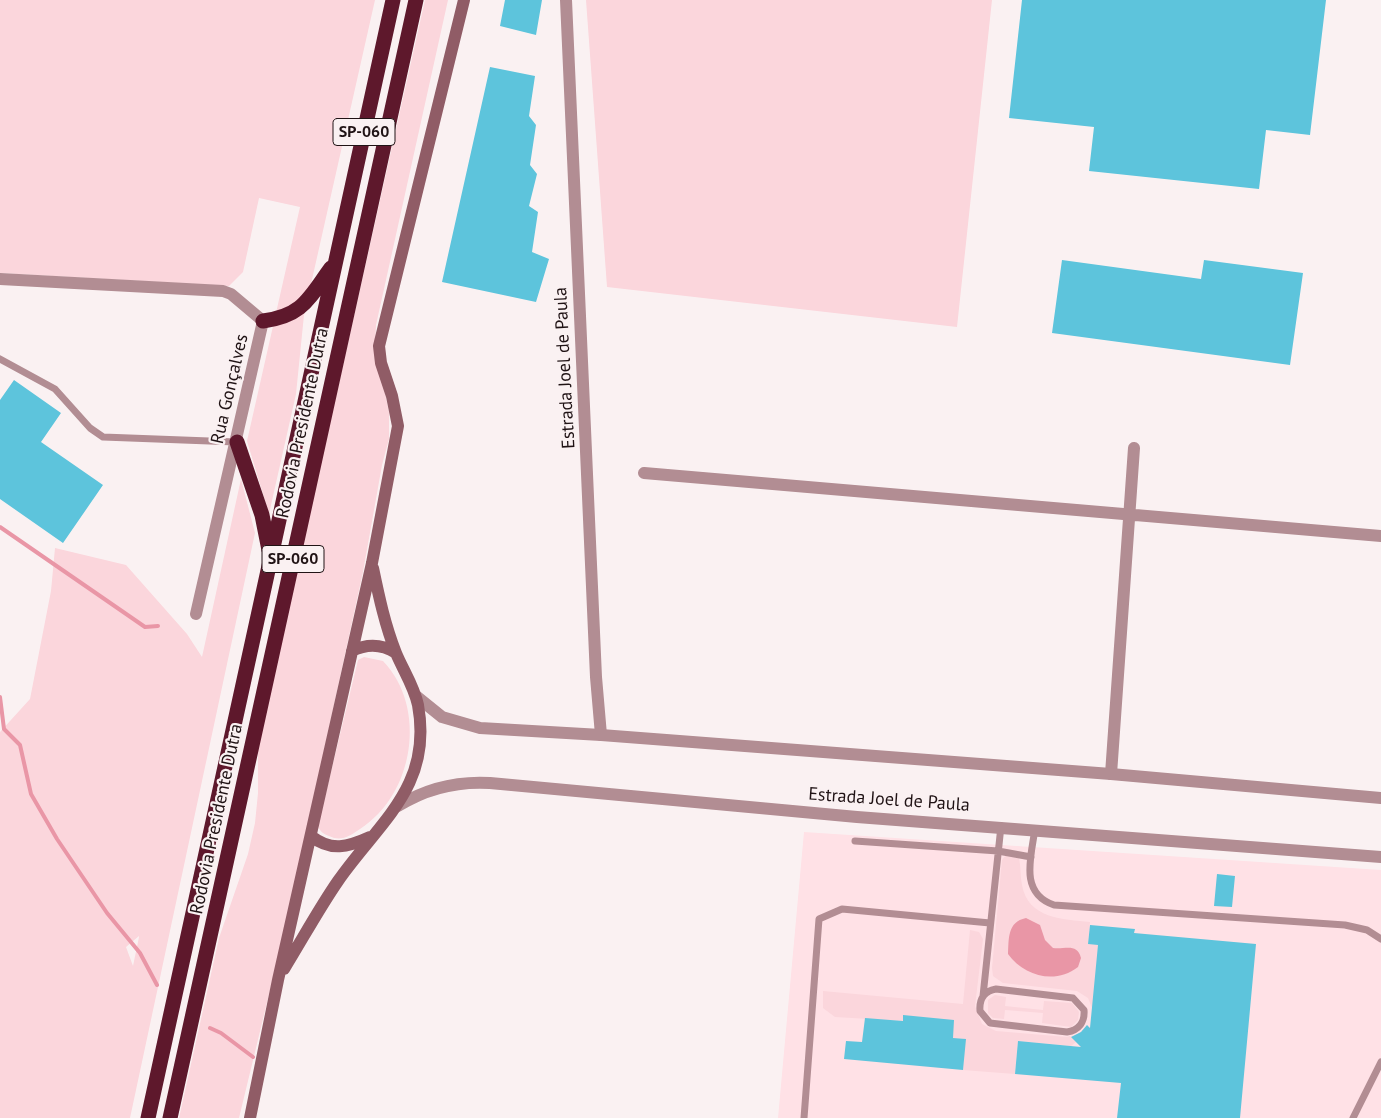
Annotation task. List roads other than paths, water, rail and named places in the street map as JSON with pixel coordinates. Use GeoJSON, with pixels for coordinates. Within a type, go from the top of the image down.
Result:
{"type":"FeatureCollection","features":[{"type":"Feature","properties":{"kind":"highway","name":"Rodovia Presidente Dutra"},"geometry":{"type":"LineString","coordinates":[[148,1118],[393,0]]}},
{"type":"Feature","properties":{"kind":"highway","name":"Rodovia Presidente Dutra"},"geometry":{"type":"LineString","coordinates":[[170,1118],[416,0]]}},
{"type":"Feature","properties":{"kind":"highway"},"geometry":{"type":"LineString","coordinates":[[263,321],[281,319],[300,310],[335,263]]}},
{"type":"Feature","properties":{"kind":"highway"},"geometry":{"type":"LineString","coordinates":[[237,442],[262,515],[270,558]]}},
{"type":"Feature","properties":{"kind":"main road"},"geometry":{"type":"LineString","coordinates":[[250,1118],[278,980],[372,563],[398,426],[392,396],[381,363],[379,346],[464,0]]}},
{"type":"Feature","properties":{"kind":"main road"},"geometry":{"type":"LineString","coordinates":[[278,980],[322,905],[372,836],[398,806],[412,778],[420,748],[420,718],[416,696],[396,654],[382,613],[372,563]]}},
{"type":"Feature","properties":{"kind":"main road"},"geometry":{"type":"LineString","coordinates":[[352,651],[374,645],[382,646],[396,654]]}},
{"type":"Feature","properties":{"kind":"main road"},"geometry":{"type":"LineString","coordinates":[[311,836],[324,844],[340,847],[372,836]]}},
{"type":"Feature","properties":{"kind":"street","name":"Estrada Joel de Paula"},"geometry":{"type":"LineString","coordinates":[[566,0],[595,667],[601,735]]}},
{"type":"Feature","properties":{"kind":"street","name":"Rua Gonçalves"},"geometry":{"type":"LineString","coordinates":[[0,279],[223,291],[231,294],[263,321],[237,442],[196,614]]}},
{"type":"Feature","properties":{"kind":"street"},"geometry":{"type":"LineString","coordinates":[[1111,774],[1134,448]]}},
{"type":"Feature","properties":{"kind":"street"},"geometry":{"type":"LineString","coordinates":[[644,473],[1130,513],[1381,536]]}},
{"type":"Feature","properties":{"kind":"street"},"geometry":{"type":"LineString","coordinates":[[416,696],[432,712],[466,726],[1111,774],[1381,798]]}},
{"type":"Feature","properties":{"kind":"street","name":"Estrada Joel de Paula"},"geometry":{"type":"LineString","coordinates":[[398,806],[437,788],[477,782],[857,817],[1035,828],[1381,857]]}},
{"type":"Feature","properties":{"kind":"lane"},"geometry":{"type":"LineString","coordinates":[[0,359],[55,389],[90,428],[102,437],[237,442]]}},
{"type":"Feature","properties":{"kind":"lane"},"geometry":{"type":"LineString","coordinates":[[983,996],[996,989],[1068,997],[1081,1005],[1084,1020],[1078,1028],[1067,1032],[995,1024],[986,1020],[980,1011],[1001,826]]}},
{"type":"Feature","properties":{"kind":"lane"},"geometry":{"type":"LineString","coordinates":[[1035,828],[1029,876],[1033,889],[1042,899],[1054,905],[1345,925],[1367,930],[1381,939]]}},
{"type":"Feature","properties":{"kind":"lane"},"geometry":{"type":"LineString","coordinates":[[855,841],[998,851],[1031,857]]}},
{"type":"Feature","properties":{"kind":"lane"},"geometry":{"type":"LineString","coordinates":[[804,1118],[819,919],[842,910],[990,923]]}},
{"type":"Feature","properties":{"kind":"lane"},"geometry":{"type":"LineString","coordinates":[[1353,1118],[1381,1062]]}},
{"type":"Feature","properties":{"kind":"waterway"},"geometry":{"type":"LineString","coordinates":[[0,527],[145,627],[158,626]]}},
{"type":"Feature","properties":{"kind":"waterway"},"geometry":{"type":"LineString","coordinates":[[0,697],[4,729],[20,745],[31,794],[57,839],[107,913],[140,953],[157,985]]}},
{"type":"Feature","properties":{"kind":"waterway"},"geometry":{"type":"LineString","coordinates":[[210,1028],[221,1033],[253,1057]]}}]}
